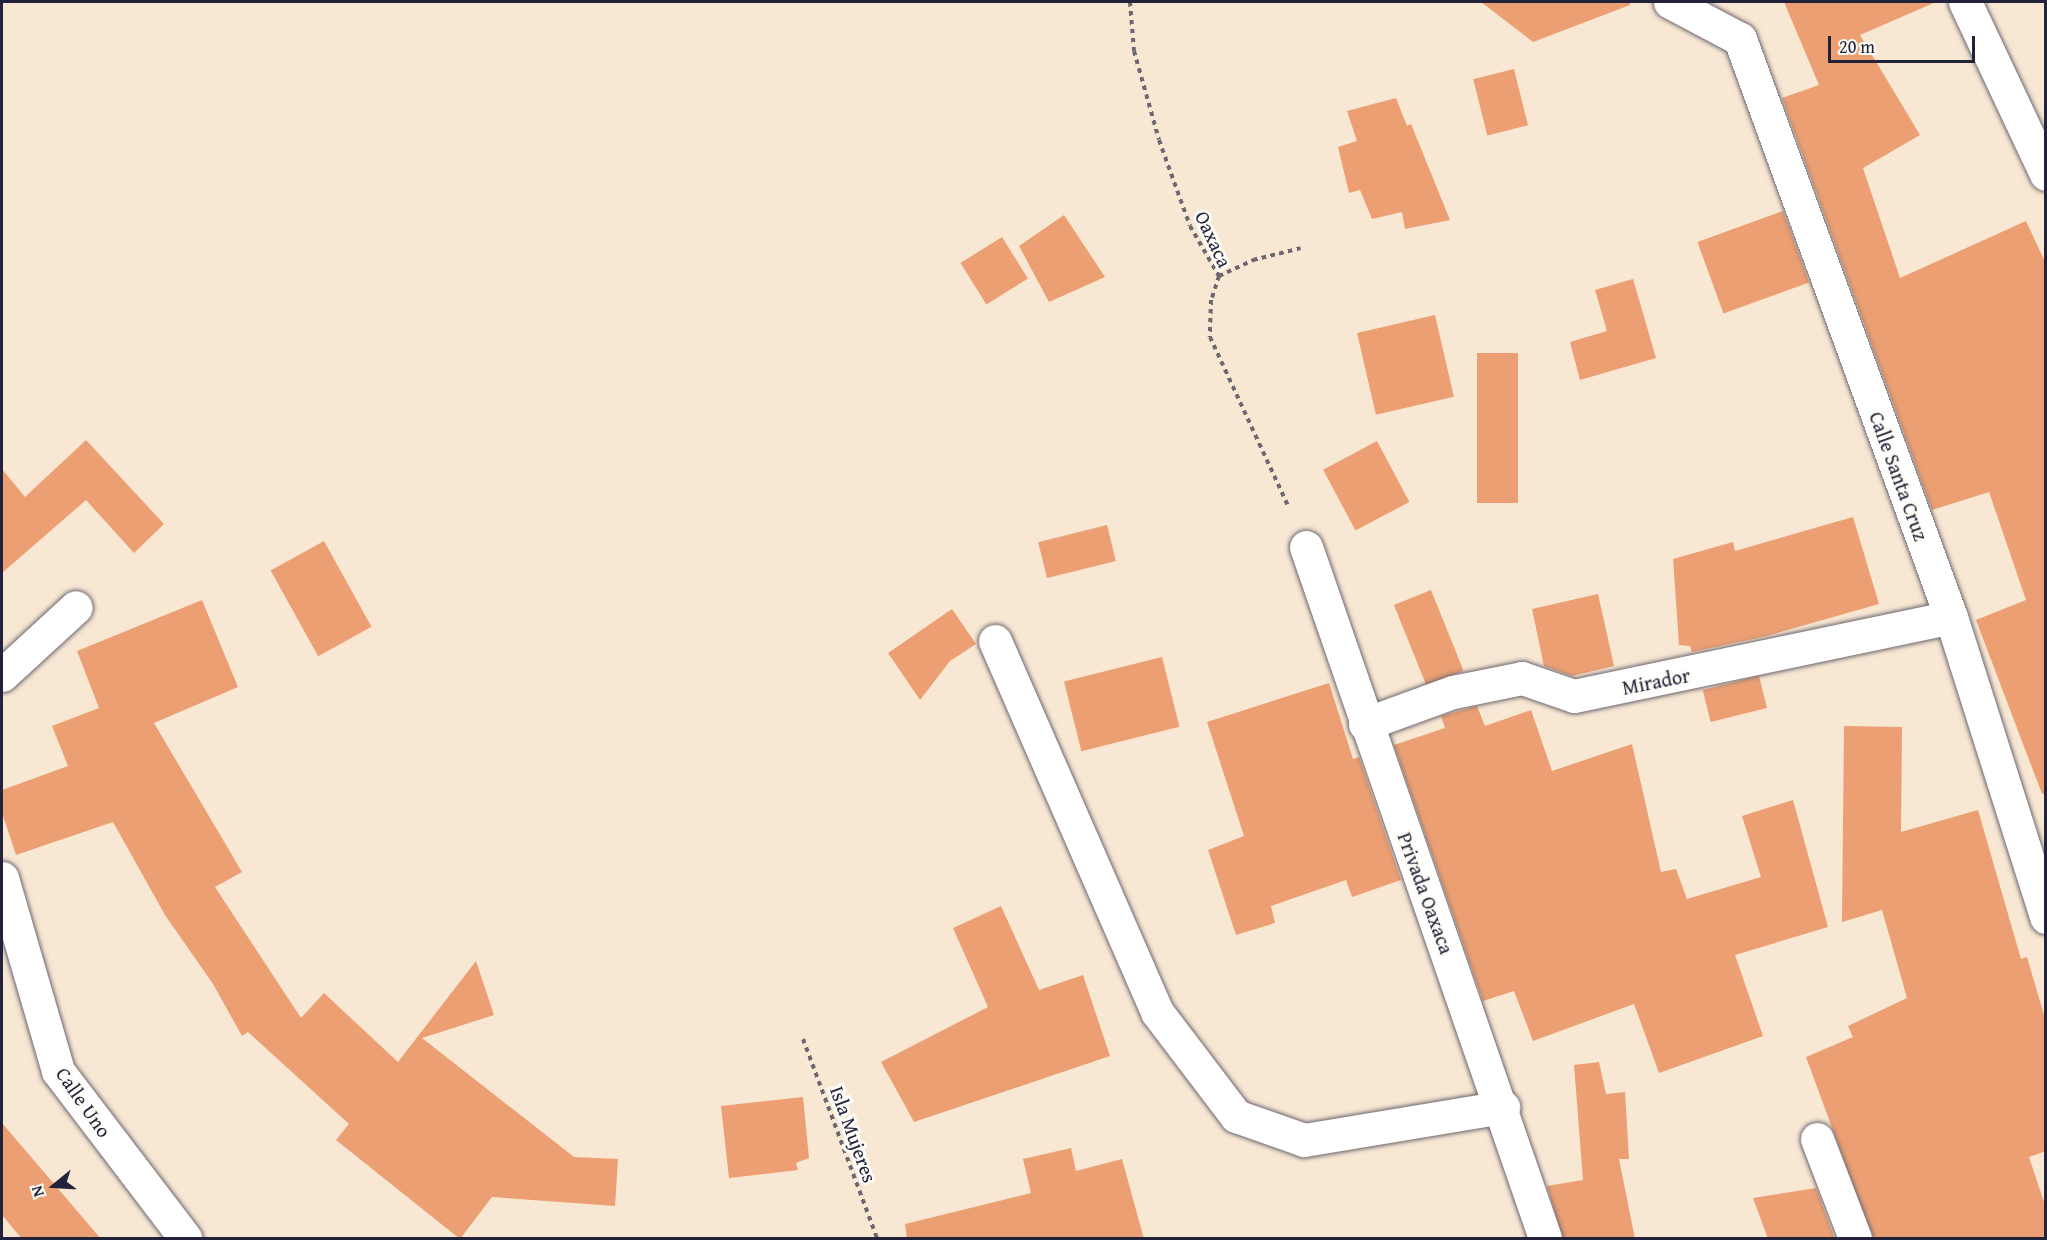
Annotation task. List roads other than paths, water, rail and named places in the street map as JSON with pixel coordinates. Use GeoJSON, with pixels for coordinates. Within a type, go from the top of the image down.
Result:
{"type":"FeatureCollection","features":[{"type":"Feature","properties":{"kind":"street","name":"Calle Santa Cruz"},"geometry":{"type":"LineString","coordinates":[[1670,2],[1740,39],[1951,617],[2046,917]]}},
{"type":"Feature","properties":{"kind":"street"},"geometry":{"type":"LineString","coordinates":[[1965,2],[2046,174]]}},
{"type":"Feature","properties":{"kind":"street","name":"Privada Oaxaca"},"geometry":{"type":"LineString","coordinates":[[1306,548],[1365,724],[1503,1107],[1545,1239]]}},
{"type":"Feature","properties":{"kind":"street"},"geometry":{"type":"LineString","coordinates":[[2,675],[76,607]]}},
{"type":"Feature","properties":{"kind":"street","name":"Mirador"},"geometry":{"type":"LineString","coordinates":[[1365,724],[1453,692],[1522,678],[1574,696],[1951,617]]}},
{"type":"Feature","properties":{"kind":"street"},"geometry":{"type":"LineString","coordinates":[[995,641],[1157,1012],[1236,1116],[1304,1140],[1503,1107]]}},
{"type":"Feature","properties":{"kind":"street","name":"Calle Uno"},"geometry":{"type":"LineString","coordinates":[[2,878],[58,1071],[185,1239]]}},
{"type":"Feature","properties":{"kind":"street"},"geometry":{"type":"LineString","coordinates":[[1817,1139],[1855,1239]]}}]}
